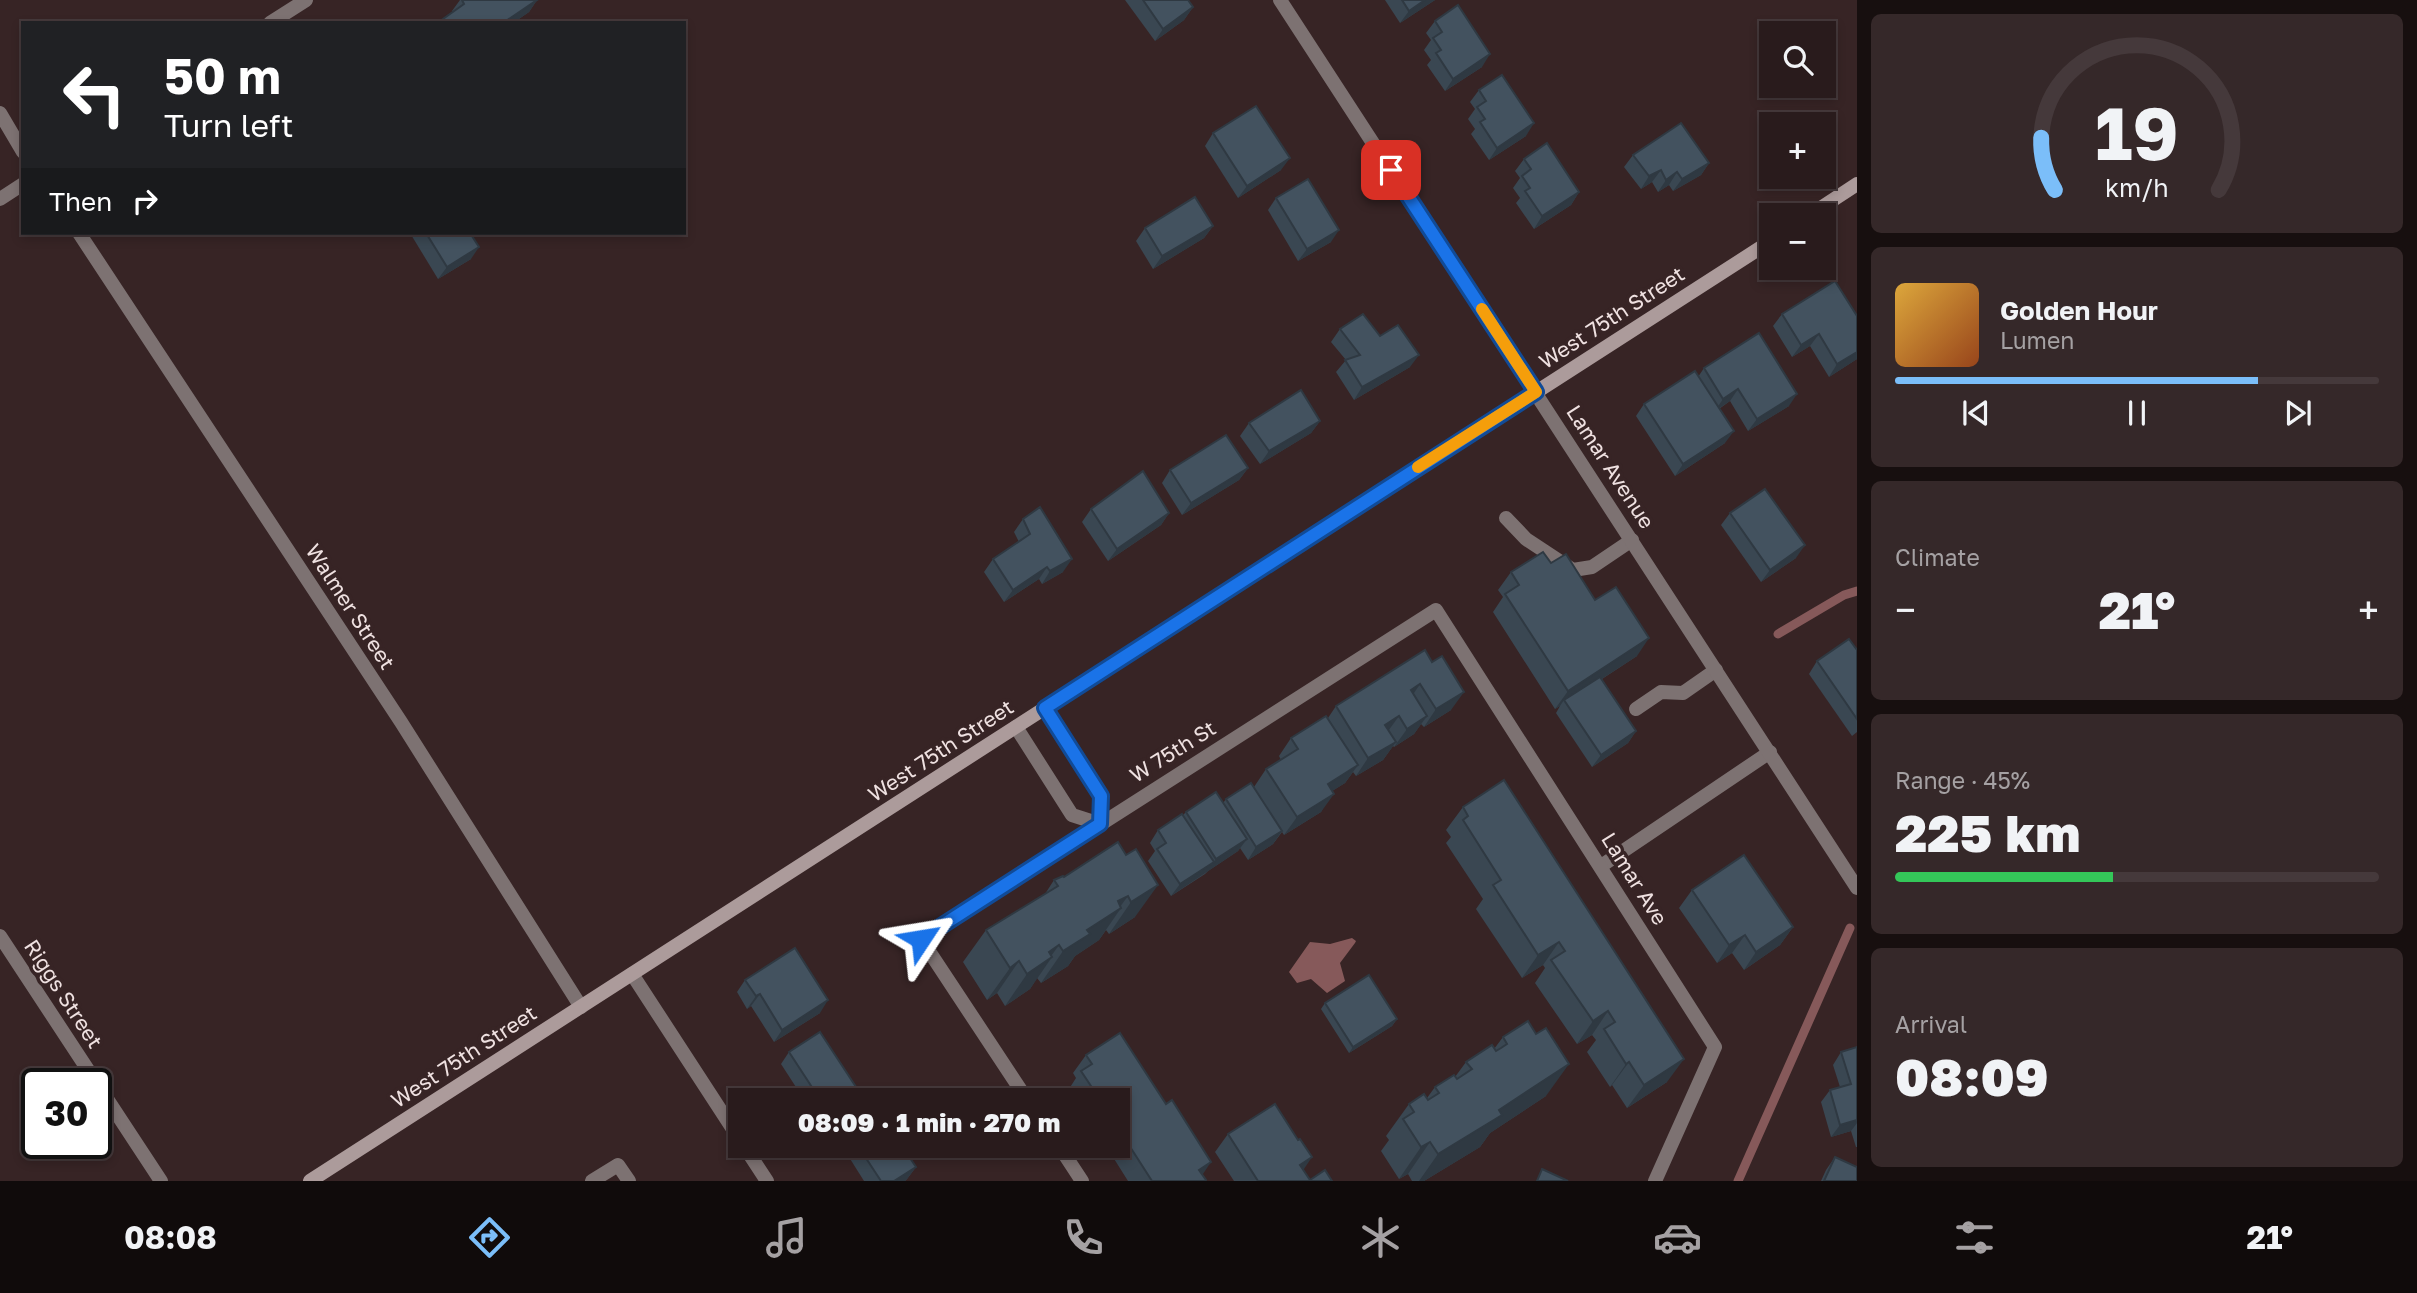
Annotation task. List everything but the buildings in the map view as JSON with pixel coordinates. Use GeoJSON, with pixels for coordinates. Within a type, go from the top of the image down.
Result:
{"type":"FeatureCollection","features":[{"type":"Feature","properties":{"kind":"main road"},"geometry":{"type":"LineString","coordinates":[[1828,203],[1857,184]]}},
{"type":"Feature","properties":{"kind":"main road","name":"West 75th Street"},"geometry":{"type":"LineString","coordinates":[[310,1181],[1759,249]]}},
{"type":"Feature","properties":{"kind":"street"},"geometry":{"type":"LineString","coordinates":[[273,21],[306,0]]}},
{"type":"Feature","properties":{"kind":"street","name":"Lamar Avenue"},"geometry":{"type":"LineString","coordinates":[[1280,0],[1857,888]]}},
{"type":"Feature","properties":{"kind":"street"},"geometry":{"type":"LineString","coordinates":[[0,113],[21,149]]}},
{"type":"Feature","properties":{"kind":"street"},"geometry":{"type":"LineString","coordinates":[[0,198],[21,185]]}},
{"type":"Feature","properties":{"kind":"street","name":"Walmer Street"},"geometry":{"type":"LineString","coordinates":[[80,235],[401,722],[581,1007]]}},
{"type":"Feature","properties":{"kind":"street"},"geometry":{"type":"LineString","coordinates":[[1506,518],[1526,539],[1573,570],[1592,567],[1632,540]]}},
{"type":"Feature","properties":{"kind":"street","name":"W 75th St"},"geometry":{"type":"LineString","coordinates":[[1019,1088],[921,939],[1436,610]]}},
{"type":"Feature","properties":{"kind":"street","name":"Lamar Ave"},"geometry":{"type":"LineString","coordinates":[[1436,610],[1715,1047],[1655,1181]]}},
{"type":"Feature","properties":{"kind":"street"},"geometry":{"type":"LineString","coordinates":[[1636,709],[1661,692],[1684,693],[1716,670]]}},
{"type":"Feature","properties":{"kind":"street"},"geometry":{"type":"LineString","coordinates":[[1016,727],[1072,815],[1100,824],[1101,796],[1045,708]]}},
{"type":"Feature","properties":{"kind":"street"},"geometry":{"type":"LineString","coordinates":[[1601,866],[1770,752]]}},
{"type":"Feature","properties":{"kind":"street","name":"Riggs Street"},"geometry":{"type":"LineString","coordinates":[[0,936],[161,1181]]}},
{"type":"Feature","properties":{"kind":"street"},"geometry":{"type":"LineString","coordinates":[[632,974],[728,1122]]}},
{"type":"Feature","properties":{"kind":"street"},"geometry":{"type":"LineString","coordinates":[[752,1158],[767,1181]]}},
{"type":"Feature","properties":{"kind":"street"},"geometry":{"type":"LineString","coordinates":[[1067,1158],[1082,1181]]}},
{"type":"Feature","properties":{"kind":"street"},"geometry":{"type":"LineString","coordinates":[[592,1181],[618,1165],[629,1181]]}},
{"type":"Feature","properties":{"kind":"shaded area"},"geometry":{"type":"Polygon","coordinates":[[[1352,938],[1356,941],[1340,963],[1345,981],[1327,993],[1311,979],[1297,983],[1289,972],[1310,942],[1330,944],[1352,938]]]}},
{"type":"Feature","properties":{"kind":"waterway"},"geometry":{"type":"LineString","coordinates":[[1778,634],[1844,595],[1857,591]]}},
{"type":"Feature","properties":{"kind":"waterway"},"geometry":{"type":"LineString","coordinates":[[1738,1181],[1850,928]]}},
{"type":"Feature","properties":{"kind":"slow traffic"},"geometry":{"type":"LineString","coordinates":[[1418,467],[1536,392],[1482,309]]}},
{"type":"Feature","properties":{"kind":"route"},"geometry":{"type":"LineString","coordinates":[[921,939],[1100,824],[1101,796],[1045,708],[1536,392],[1391,170]]}}]}
